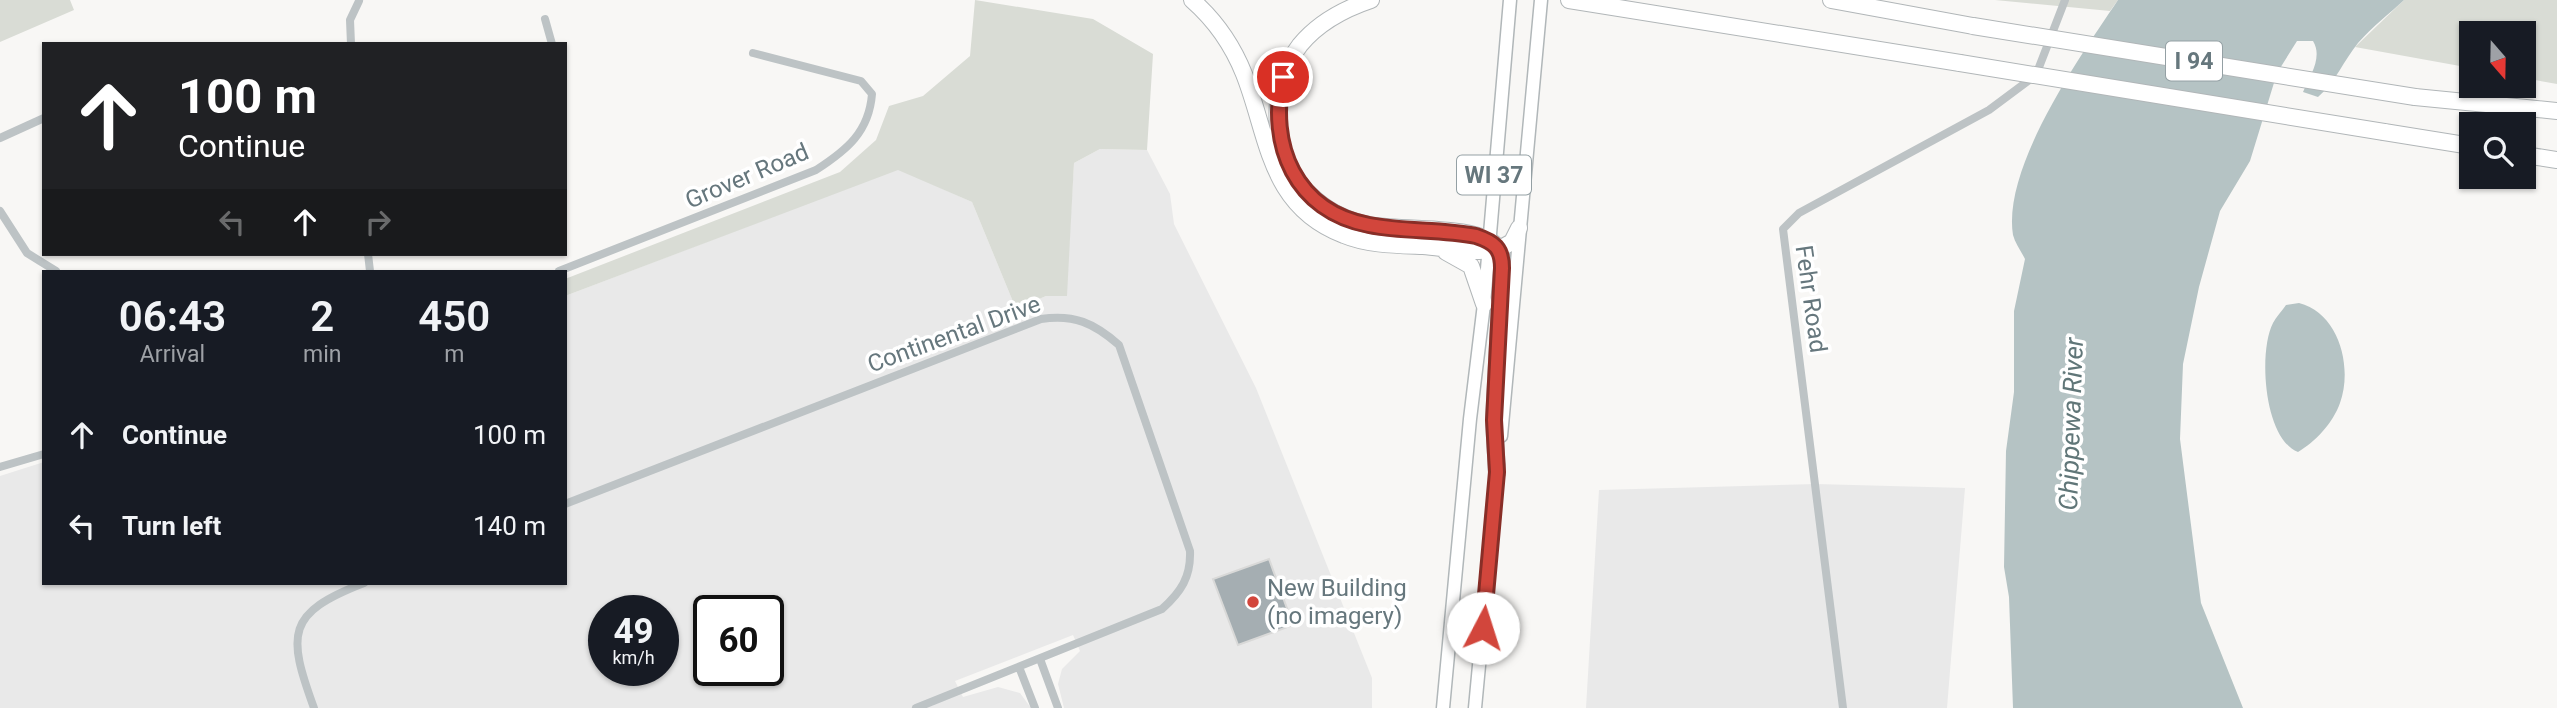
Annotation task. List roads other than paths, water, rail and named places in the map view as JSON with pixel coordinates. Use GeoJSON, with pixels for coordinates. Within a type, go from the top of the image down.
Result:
{"type":"FeatureCollection","features":[{"type":"Feature","properties":{"kind":"highway"},"geometry":{"type":"LineString","coordinates":[[1192,0],[1220,29],[1238,58],[1269,158],[1291,196],[1313,216],[1341,234],[1453,253],[1463,259],[1475,274],[1484,304]]}},
{"type":"Feature","properties":{"kind":"highway"},"geometry":{"type":"LineString","coordinates":[[1371,0],[1332,17],[1314,31],[1289,62],[1283,77],[1278,131],[1287,162],[1314,199],[1345,218],[1368,225],[1459,233],[1492,246],[1502,268],[1494,420],[1497,472]]}},
{"type":"Feature","properties":{"kind":"highway","name":"I 94"},"geometry":{"type":"LineString","coordinates":[[1571,0],[2459,144]]}},
{"type":"Feature","properties":{"kind":"highway","name":"I 94"},"geometry":{"type":"LineString","coordinates":[[1831,0],[1973,26],[2415,97],[2557,111]]}},
{"type":"Feature","properties":{"kind":"highway"},"geometry":{"type":"LineString","coordinates":[[2536,157],[2557,160]]}},
{"type":"Feature","properties":{"kind":"highway"},"geometry":{"type":"LineString","coordinates":[[1405,246],[1492,246],[1512,242],[1518,228]]}},
{"type":"Feature","properties":{"kind":"main road","name":"WI 37"},"geometry":{"type":"LineString","coordinates":[[1443,708],[1470,419],[1492,246],[1510,0]]}},
{"type":"Feature","properties":{"kind":"main road","name":"WI 37"},"geometry":{"type":"LineString","coordinates":[[1475,708],[1541,0]]}},
{"type":"Feature","properties":{"kind":"street","name":"Fehr Road"},"geometry":{"type":"LineString","coordinates":[[1843,708],[1783,229],[1799,213],[1989,110],[2036,75],[2065,0]]}},
{"type":"Feature","properties":{"kind":"street"},"geometry":{"type":"LineString","coordinates":[[351,42],[350,20],[359,1]]}},
{"type":"Feature","properties":{"kind":"street"},"geometry":{"type":"LineString","coordinates":[[545,19],[551,42]]}},
{"type":"Feature","properties":{"kind":"street","name":"Grover Road"},"geometry":{"type":"LineString","coordinates":[[562,270],[816,170],[835,158],[866,127],[872,94],[861,82],[753,53]]}},
{"type":"Feature","properties":{"kind":"street"},"geometry":{"type":"LineString","coordinates":[[0,138],[42,119]]}},
{"type":"Feature","properties":{"kind":"street"},"geometry":{"type":"LineString","coordinates":[[0,211],[27,253],[55,270]]}},
{"type":"Feature","properties":{"kind":"street","name":"Continental Drive"},"geometry":{"type":"LineString","coordinates":[[567,503],[1041,319],[1063,316],[1083,320],[1103,331],[1119,345],[1190,551],[1190,571],[1178,594],[1162,610],[916,708]]}},
{"type":"Feature","properties":{"kind":"street"},"geometry":{"type":"LineString","coordinates":[[0,467],[42,455]]}},
{"type":"Feature","properties":{"kind":"street"},"geometry":{"type":"LineString","coordinates":[[314,708],[300,668],[297,643],[302,623],[313,607],[329,596],[358,585]]}},
{"type":"Feature","properties":{"kind":"street"},"geometry":{"type":"LineString","coordinates":[[1040,659],[1058,708]]}},
{"type":"Feature","properties":{"kind":"street"},"geometry":{"type":"LineString","coordinates":[[1019,667],[1035,708]]}},
{"type":"Feature","properties":{"kind":"water","name":"Chippewa River"},"geometry":{"type":"Polygon","coordinates":[[[2118,0],[2404,0],[2358,43],[2318,97],[2303,92],[2316,60],[2316,47],[2313,41],[2297,41],[2277,73],[2250,161],[2220,211],[2199,287],[2183,364],[2180,439],[2201,603],[2243,708],[2013,708],[2009,597],[2004,567],[2006,451],[2014,392],[2014,311],[2025,259],[2013,235],[2013,208],[2020,177],[2048,113],[2084,50],[2118,0]]]}},
{"type":"Feature","properties":{"kind":"water"},"geometry":{"type":"Polygon","coordinates":[[[2299,303],[2313,309],[2333,330],[2339,343],[2345,374],[2344,389],[2333,418],[2311,443],[2298,452],[2287,444],[2278,430],[2271,413],[2265,373],[2268,336],[2273,323],[2286,305],[2299,303]]]}},
{"type":"Feature","properties":{"kind":"place","name":"New Building (no imagery)"},"geometry":{"type":"Point","coordinates":[1253,602]}}]}
